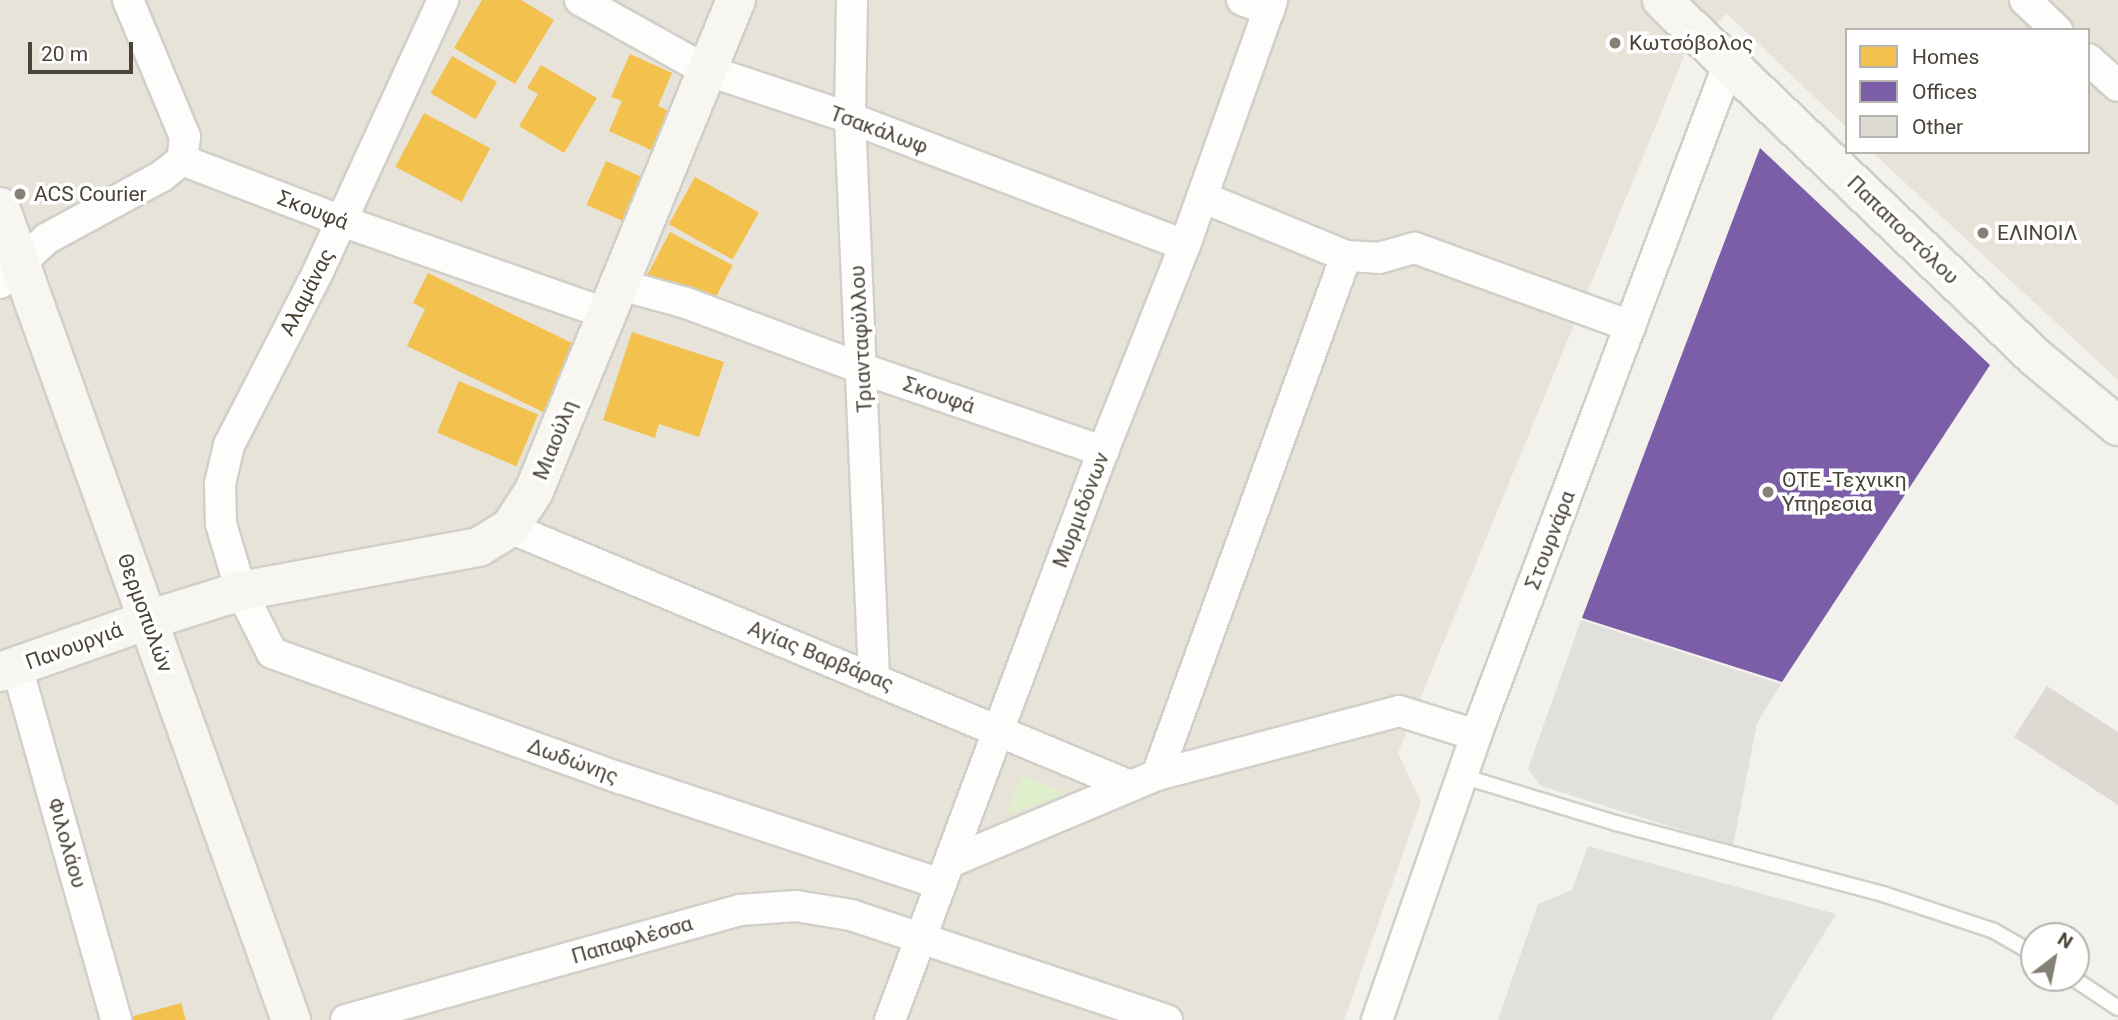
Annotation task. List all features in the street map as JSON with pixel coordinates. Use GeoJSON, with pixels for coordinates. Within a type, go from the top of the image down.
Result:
{"type":"FeatureCollection","features":[{"type":"Feature","properties":{"kind":"main road","name":"Μιαούλη"},"geometry":{"type":"LineString","coordinates":[[148,620],[241,592],[479,547],[510,528],[534,491],[736,0]]}},
{"type":"Feature","properties":{"kind":"main road","name":"Παπαποστόλου"},"geometry":{"type":"LineString","coordinates":[[1662,0],[2035,357],[2118,426]]}},
{"type":"Feature","properties":{"kind":"main road","name":"Θερμοπυλών"},"geometry":{"type":"LineString","coordinates":[[0,206],[10,272],[148,620],[291,1020]]}},
{"type":"Feature","properties":{"kind":"main road","name":"Πανουργιά"},"geometry":{"type":"LineString","coordinates":[[8,669],[148,620]]}},
{"type":"Feature","properties":{"kind":"street"},"geometry":{"type":"LineString","coordinates":[[10,272],[46,239],[162,176],[182,160],[185,137],[128,0]]}},
{"type":"Feature","properties":{"kind":"street","name":"Αλαμάνας"},"geometry":{"type":"LineString","coordinates":[[241,592],[221,524],[220,484],[229,445],[342,221],[443,0]]}},
{"type":"Feature","properties":{"kind":"street","name":"Τσακάλωφ"},"geometry":{"type":"LineString","coordinates":[[580,0],[706,69],[850,118],[1185,245]]}},
{"type":"Feature","properties":{"kind":"street","name":"Τριανταφύλλου"},"geometry":{"type":"LineString","coordinates":[[852,0],[850,118],[863,369],[874,677]]}},
{"type":"Feature","properties":{"kind":"street"},"geometry":{"type":"LineString","coordinates":[[2025,0],[2055,28]]}},
{"type":"Feature","properties":{"kind":"street","name":"Μυρμιδόνων"},"geometry":{"type":"LineString","coordinates":[[891,1020],[1103,451],[1185,245],[1261,3]]}},
{"type":"Feature","properties":{"kind":"street"},"geometry":{"type":"LineString","coordinates":[[2090,60],[2118,86]]}},
{"type":"Feature","properties":{"kind":"street","name":"Στουρνάρα"},"geometry":{"type":"LineString","coordinates":[[1377,1020],[1476,735],[1729,63]]}},
{"type":"Feature","properties":{"kind":"street","name":"Σκουφά"},"geometry":{"type":"LineString","coordinates":[[182,160],[342,221],[612,299],[686,303],[863,369],[1103,451]]}},
{"type":"Feature","properties":{"kind":"street"},"geometry":{"type":"LineString","coordinates":[[1202,197],[1346,256],[1379,258],[1415,248],[1630,326]]}},
{"type":"Feature","properties":{"kind":"street"},"geometry":{"type":"LineString","coordinates":[[1143,781],[1346,256]]}},
{"type":"Feature","properties":{"kind":"street","name":"Αγίας Βαρβάρας"},"geometry":{"type":"LineString","coordinates":[[510,528],[999,730],[1143,781]]}},
{"type":"Feature","properties":{"kind":"street","name":"Δωδώνης"},"geometry":{"type":"LineString","coordinates":[[241,592],[272,653],[281,657],[620,778],[946,873]]}},
{"type":"Feature","properties":{"kind":"street","name":"Φιλολάου"},"geometry":{"type":"LineString","coordinates":[[8,669],[116,1020]]}},
{"type":"Feature","properties":{"kind":"street"},"geometry":{"type":"LineString","coordinates":[[946,873],[1143,781],[1399,711],[1476,735]]}},
{"type":"Feature","properties":{"kind":"street","name":"Παπαφλέσσα"},"geometry":{"type":"LineString","coordinates":[[346,1020],[740,910],[796,906],[851,915],[921,938]]}},
{"type":"Feature","properties":{"kind":"street"},"geometry":{"type":"LineString","coordinates":[[921,938],[1167,1020]]}},
{"type":"Feature","properties":{"kind":"lane"},"geometry":{"type":"LineString","coordinates":[[1462,776],[1616,823],[1883,894],[1994,931],[2020,946]]}},
{"type":"Feature","properties":{"kind":"lane"},"geometry":{"type":"LineString","coordinates":[[2090,989],[2118,1008]]}},
{"type":"Feature","properties":{"kind":"shaded area"},"geometry":{"type":"Polygon","coordinates":[[[0,0],[2118,0],[2118,380],[1874,154],[2090,154],[2090,28],[1845,28],[1845,126],[1727,14],[1686,52],[1398,753],[1421,802],[1344,1020],[0,1020],[0,0]]]}},
{"type":"Feature","properties":{"kind":"shaded area"},"geometry":{"type":"Polygon","coordinates":[[[1581,620],[1781,684],[1757,723],[1733,846],[1541,786],[1528,769],[1581,620]]]}},
{"type":"Feature","properties":{"kind":"shaded area"},"geometry":{"type":"Polygon","coordinates":[[[1588,846],[1836,914],[1771,1020],[1498,1020],[1538,904],[1572,890],[1588,846]]]}},
{"type":"Feature","properties":{"kind":"green space"},"geometry":{"type":"Polygon","coordinates":[[[1022,776],[1063,791],[1063,795],[1010,814],[1008,810],[1022,776]]]}},
{"type":"Feature","properties":{"kind":"building: Homes"},"geometry":{"type":"Polygon","coordinates":[[[482,0],[521,0],[554,20],[515,84],[454,48],[482,0]]]}},
{"type":"Feature","properties":{"kind":"building: Homes"},"geometry":{"type":"Polygon","coordinates":[[[630,54],[672,73],[658,106],[669,111],[651,150],[609,131],[622,101],[611,97],[630,54]]]}},
{"type":"Feature","properties":{"kind":"building: Homes"},"geometry":{"type":"Polygon","coordinates":[[[452,56],[497,82],[476,119],[430,93],[452,56]]]}},
{"type":"Feature","properties":{"kind":"building: Homes"},"geometry":{"type":"Polygon","coordinates":[[[541,65],[597,98],[564,153],[519,126],[538,94],[527,88],[541,65]]]}},
{"type":"Feature","properties":{"kind":"building: Homes"},"geometry":{"type":"Polygon","coordinates":[[[424,113],[490,148],[462,202],[395,167],[424,113]]]}},
{"type":"Feature","properties":{"kind":"building: Homes"},"geometry":{"type":"Polygon","coordinates":[[[606,161],[651,181],[631,225],[586,205],[606,161]]]}},
{"type":"Feature","properties":{"kind":"building: Homes"},"geometry":{"type":"Polygon","coordinates":[[[695,177],[759,212],[733,260],[669,224],[695,177]]]}},
{"type":"Feature","properties":{"kind":"building: Homes"},"geometry":{"type":"Polygon","coordinates":[[[670,232],[733,265],[709,309],[647,276],[670,232]]]}},
{"type":"Feature","properties":{"kind":"building: Homes"},"geometry":{"type":"Polygon","coordinates":[[[428,273],[574,344],[560,372],[566,375],[547,414],[407,346],[425,309],[413,303],[428,273]]]}},
{"type":"Feature","properties":{"kind":"building: Homes"},"geometry":{"type":"Polygon","coordinates":[[[632,332],[724,362],[699,437],[659,424],[655,438],[603,420],[632,332]]]}},
{"type":"Feature","properties":{"kind":"building: Homes"},"geometry":{"type":"Polygon","coordinates":[[[459,381],[538,415],[516,466],[437,433],[459,381]]]}},
{"type":"Feature","properties":{"kind":"building: Homes"},"geometry":{"type":"Polygon","coordinates":[[[181,1003],[186,1020],[123,1019],[181,1003]]]}},
{"type":"Feature","properties":{"kind":"building: Offices","name":"ΟΤΕ -Τεχνικη Υπηρεσια"},"geometry":{"type":"Polygon","coordinates":[[[1760,148],[1990,365],[1782,682],[1582,618],[1760,148]]]}},
{"type":"Feature","properties":{"kind":"building: Other"},"geometry":{"type":"Polygon","coordinates":[[[2047,686],[2118,732],[2118,805],[2014,737],[2047,686]]]}},
{"type":"Feature","properties":{"kind":"place","name":"Κωτσόβολος"},"geometry":{"type":"Point","coordinates":[1615,43]}},
{"type":"Feature","properties":{"kind":"place","name":"ACS Courier"},"geometry":{"type":"Point","coordinates":[20,194]}},
{"type":"Feature","properties":{"kind":"place","name":"ΕΛΙΝΟΙΛ"},"geometry":{"type":"Point","coordinates":[1983,233]}},
{"type":"Feature","properties":{"kind":"place","name":"ΟΤΕ -Τεχνικη Υπηρεσια"},"geometry":{"type":"Point","coordinates":[1768,492]}}]}
